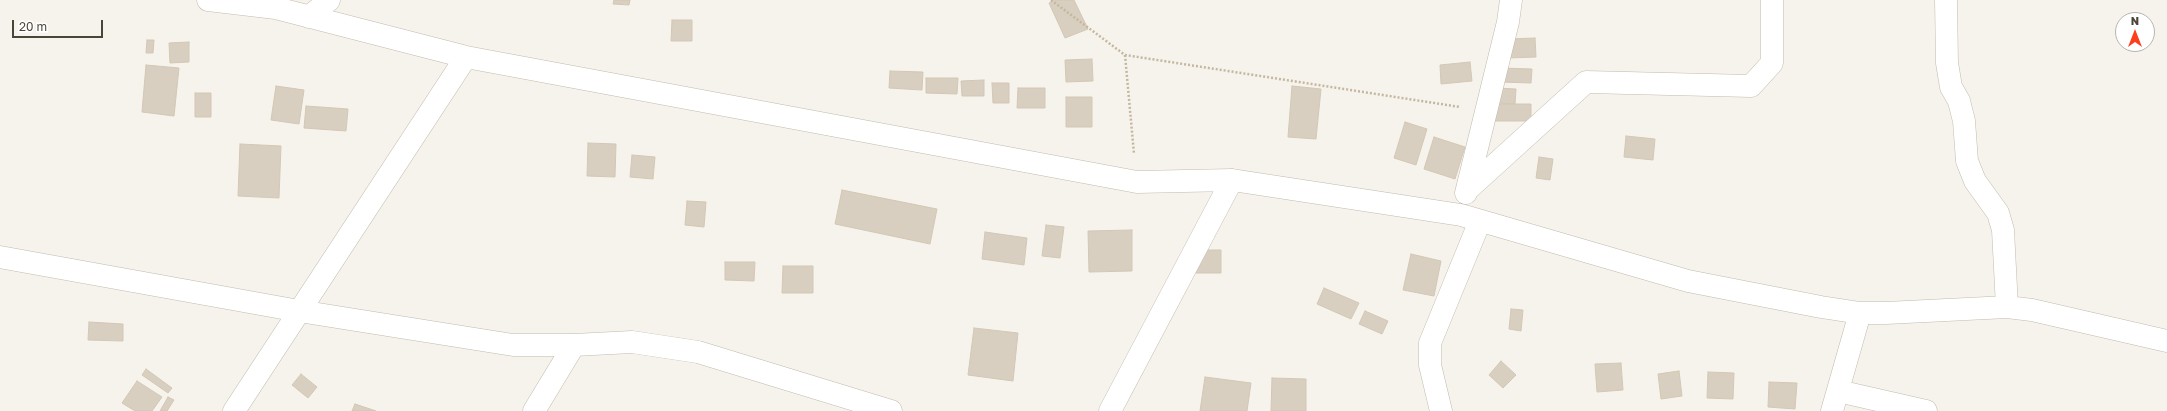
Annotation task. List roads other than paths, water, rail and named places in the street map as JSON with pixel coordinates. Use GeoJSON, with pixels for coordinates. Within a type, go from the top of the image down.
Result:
{"type":"FeatureCollection","features":[{"type":"Feature","properties":{"kind":"street"},"geometry":{"type":"LineString","coordinates":[[208,0],[274,4],[309,17],[466,57],[1137,182],[1232,180],[1471,218],[1688,281],[1821,307],[1860,313],[2007,307],[2032,310],[2167,341]]}},
{"type":"Feature","properties":{"kind":"street"},"geometry":{"type":"LineString","coordinates":[[309,17],[329,0]]}},
{"type":"Feature","properties":{"kind":"street"},"geometry":{"type":"LineString","coordinates":[[1441,411],[1430,365],[1430,343],[1471,218],[1467,190],[1485,111],[1508,22],[1511,0]]}},
{"type":"Feature","properties":{"kind":"street"},"geometry":{"type":"LineString","coordinates":[[1467,190],[1586,82],[1751,86],[1772,63],[1772,0]]}},
{"type":"Feature","properties":{"kind":"street"},"geometry":{"type":"LineString","coordinates":[[1946,0],[1947,63],[1951,87],[1959,101],[1964,121],[1968,161],[1975,181],[1989,199],[2000,219],[2007,307]]}},
{"type":"Feature","properties":{"kind":"street"},"geometry":{"type":"LineString","coordinates":[[234,411],[466,57]]}},
{"type":"Feature","properties":{"kind":"street"},"geometry":{"type":"LineString","coordinates":[[1110,411],[1232,180]]}},
{"type":"Feature","properties":{"kind":"street"},"geometry":{"type":"LineString","coordinates":[[0,257],[300,311],[513,345],[574,345],[632,342],[698,352],[891,411]]}},
{"type":"Feature","properties":{"kind":"street"},"geometry":{"type":"LineString","coordinates":[[1860,313],[1835,401],[1926,411]]}},
{"type":"Feature","properties":{"kind":"street"},"geometry":{"type":"LineString","coordinates":[[534,411],[574,345]]}}]}
